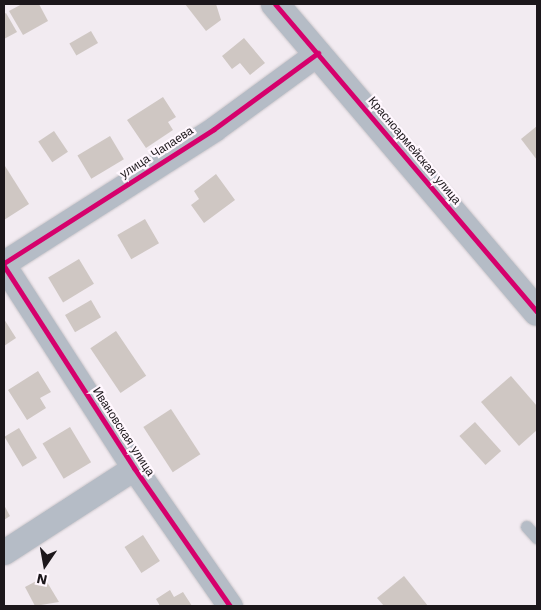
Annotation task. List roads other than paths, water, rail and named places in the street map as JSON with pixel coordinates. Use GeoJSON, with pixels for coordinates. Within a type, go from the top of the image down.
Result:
{"type":"FeatureCollection","features":[{"type":"Feature","properties":{"kind":"street","name":"Красноармейская улица"},"geometry":{"type":"LineString","coordinates":[[274,4],[318,53],[537,312]]}},
{"type":"Feature","properties":{"kind":"street","name":"улица Чапаева"},"geometry":{"type":"LineString","coordinates":[[4,265],[214,129],[318,53]]}},
{"type":"Feature","properties":{"kind":"street","name":"Ивановская улица"},"geometry":{"type":"LineString","coordinates":[[4,265],[134,468],[230,606]]}},
{"type":"Feature","properties":{"kind":"street"},"geometry":{"type":"LineString","coordinates":[[4,552],[134,468]]}},
{"type":"Feature","properties":{"kind":"lane"},"geometry":{"type":"LineString","coordinates":[[527,527],[537,538]]}}]}
